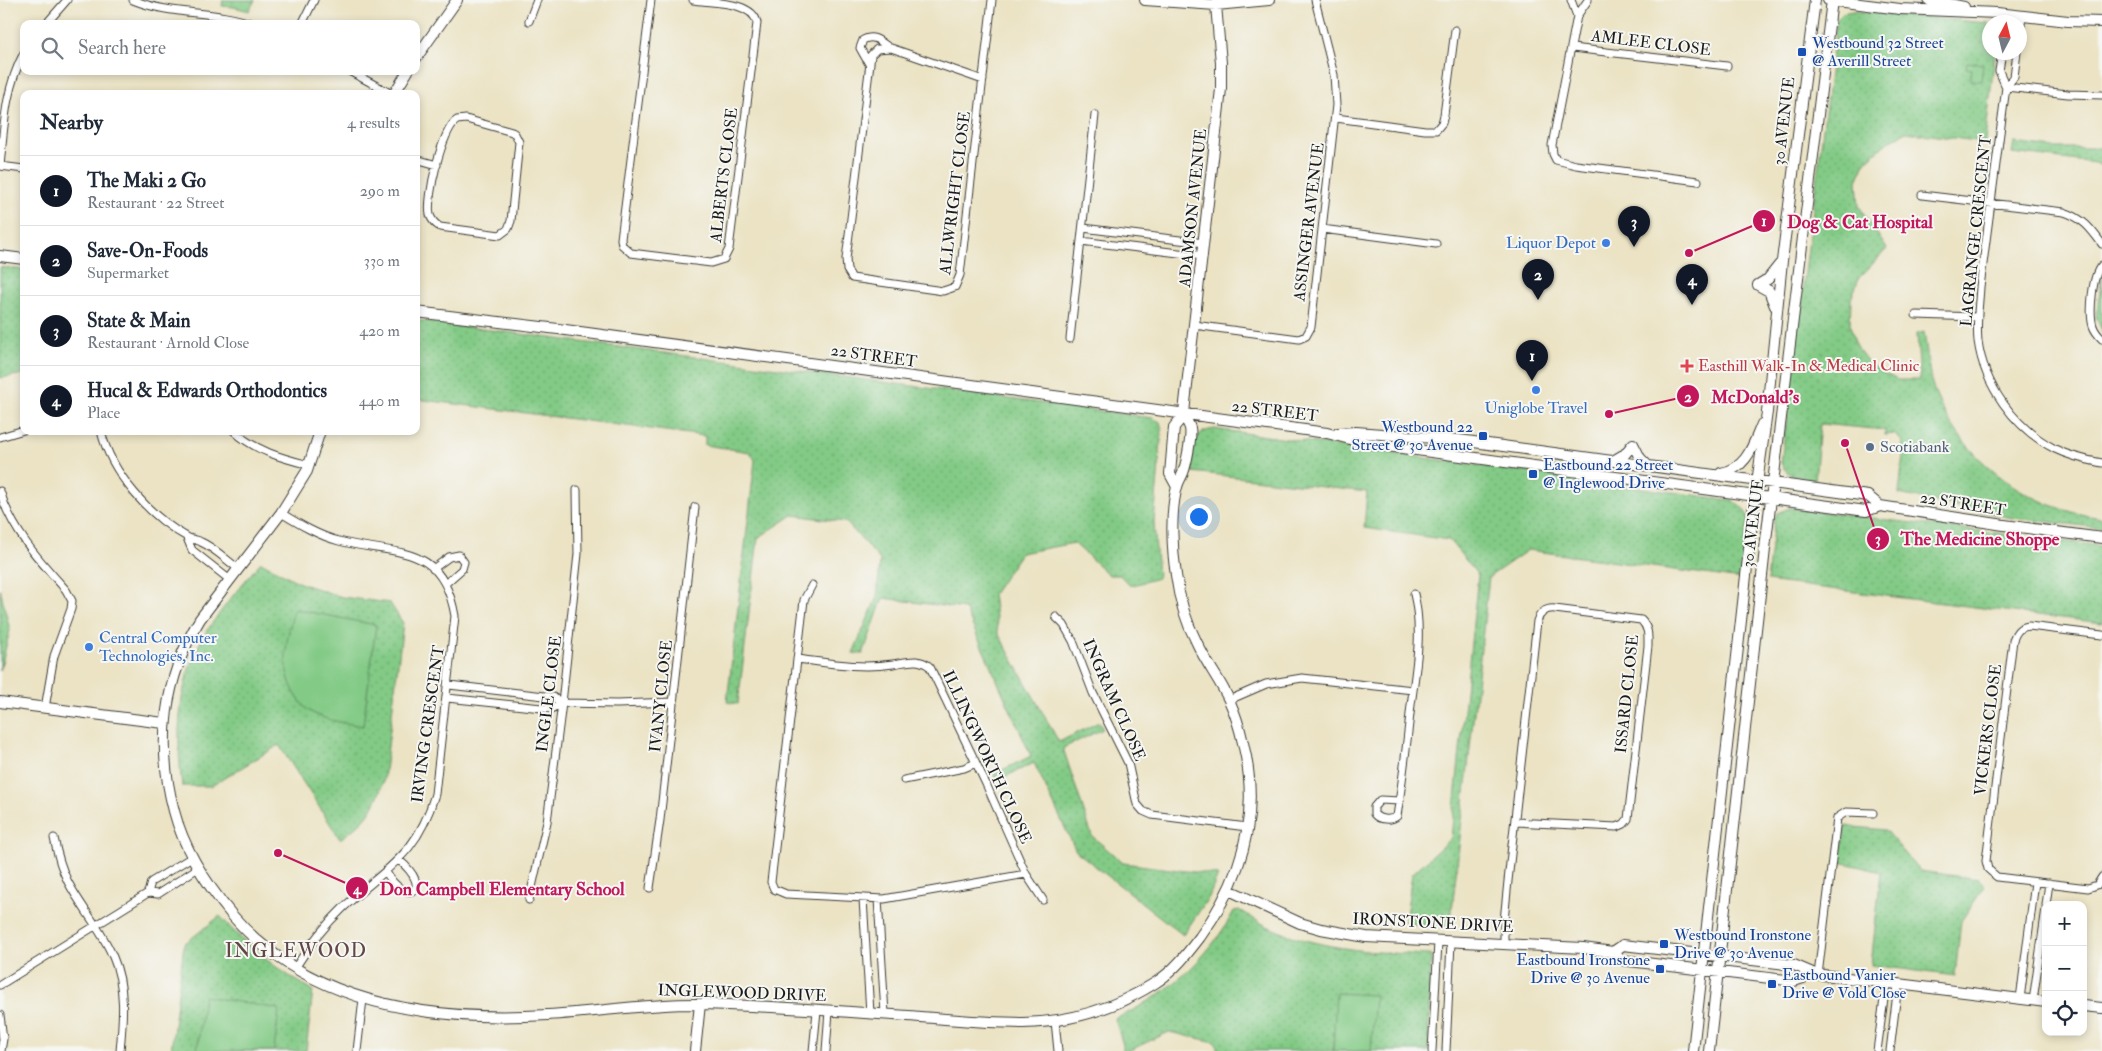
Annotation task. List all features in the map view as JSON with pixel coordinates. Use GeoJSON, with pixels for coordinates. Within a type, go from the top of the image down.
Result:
{"type":"FeatureCollection","features":[{"type":"Feature","properties":{"kind":"street"},"geometry":{"type":"LineString","coordinates":[[50,20],[67,0]]}},
{"type":"Feature","properties":{"kind":"street"},"geometry":{"type":"LineString","coordinates":[[133,0],[156,8],[239,20]]}},
{"type":"Feature","properties":{"kind":"street"},"geometry":{"type":"LineString","coordinates":[[304,20],[314,0]]}},
{"type":"Feature","properties":{"kind":"street"},"geometry":{"type":"LineString","coordinates":[[529,21],[537,0]]}},
{"type":"Feature","properties":{"kind":"street","name":"ALBERTS CLOSE"},"geometry":{"type":"LineString","coordinates":[[651,0],[621,239],[622,245],[631,253],[710,263],[724,259],[729,249],[757,23],[754,14],[744,8],[693,0]]}},
{"type":"Feature","properties":{"kind":"street","name":"ALLWRIGHT CLOSE"},"geometry":{"type":"LineString","coordinates":[[983,80],[888,47],[874,37],[862,40],[860,48],[869,64],[846,259],[848,275],[860,280],[943,291],[951,289],[957,284],[962,256],[983,80],[992,0]]}},
{"type":"Feature","properties":{"kind":"street"},"geometry":{"type":"LineString","coordinates":[[1145,0],[1216,5],[1270,0]]}},
{"type":"Feature","properties":{"kind":"street","name":"ASSINGER AVENUE"},"geometry":{"type":"LineString","coordinates":[[1194,325],[1289,339],[1299,339],[1306,336],[1311,327],[1336,118],[1334,75],[1315,0]]}},
{"type":"Feature","properties":{"kind":"street"},"geometry":{"type":"LineString","coordinates":[[1572,0],[1578,16]]}},
{"type":"Feature","properties":{"kind":"street"},"geometry":{"type":"LineString","coordinates":[[1588,0],[1578,16],[1552,145],[1556,160],[1576,165],[1698,181]]}},
{"type":"Feature","properties":{"kind":"street","name":"30 AVENUE"},"geometry":{"type":"LineString","coordinates":[[1692,1051],[1755,497],[1767,412],[1782,261],[1815,0]]}},
{"type":"Feature","properties":{"kind":"street"},"geometry":{"type":"LineString","coordinates":[[1830,0],[1900,9],[1982,15]]}},
{"type":"Feature","properties":{"kind":"street","name":"30 AVENUE"},"geometry":{"type":"LineString","coordinates":[[1710,1051],[1771,499],[1830,0]]}},
{"type":"Feature","properties":{"kind":"street"},"geometry":{"type":"LineString","coordinates":[[1929,0],[1994,15]]}},
{"type":"Feature","properties":{"kind":"street"},"geometry":{"type":"LineString","coordinates":[[420,52],[454,1]]}},
{"type":"Feature","properties":{"kind":"street","name":"ADAMSON AVENUE"},"geometry":{"type":"LineString","coordinates":[[1184,415],[1221,90],[1221,63],[1216,5]]}},
{"type":"Feature","properties":{"kind":"street"},"geometry":{"type":"LineString","coordinates":[[2027,16],[2102,22]]}},
{"type":"Feature","properties":{"kind":"street"},"geometry":{"type":"LineString","coordinates":[[1336,118],[1436,130],[1442,123],[1444,115],[1455,30]]}},
{"type":"Feature","properties":{"kind":"street"},"geometry":{"type":"LineString","coordinates":[[869,64],[874,51],[888,47]]}},
{"type":"Feature","properties":{"kind":"street","name":"AMLEE CLOSE"},"geometry":{"type":"LineString","coordinates":[[1572,48],[1726,66]]}},
{"type":"Feature","properties":{"kind":"street"},"geometry":{"type":"LineString","coordinates":[[20,60],[9,90],[0,166],[20,168]]}},
{"type":"Feature","properties":{"kind":"street","name":"LAGRANGE CRESCENT"},"geometry":{"type":"LineString","coordinates":[[2001,60],[1999,72],[2006,87]]}},
{"type":"Feature","properties":{"kind":"street","name":"LAGRANGE CRESCENT"},"geometry":{"type":"LineString","coordinates":[[2016,60],[2014,76],[2006,87],[1991,203],[1977,317],[1980,352],[1986,372],[1996,392],[2012,414],[2032,434],[2056,450],[2102,463]]}},
{"type":"Feature","properties":{"kind":"street"},"geometry":{"type":"LineString","coordinates":[[357,75],[385,90]]}},
{"type":"Feature","properties":{"kind":"street"},"geometry":{"type":"LineString","coordinates":[[396,90],[405,75]]}},
{"type":"Feature","properties":{"kind":"street"},"geometry":{"type":"LineString","coordinates":[[2006,87],[2068,94],[2102,95]]}},
{"type":"Feature","properties":{"kind":"street"},"geometry":{"type":"LineString","coordinates":[[1070,339],[1095,115]]}},
{"type":"Feature","properties":{"kind":"street"},"geometry":{"type":"LineString","coordinates":[[457,120],[472,120],[515,134],[520,148],[511,221],[508,229],[500,235],[496,235],[446,228],[435,224],[430,211],[437,165],[450,128],[457,120]]}},
{"type":"Feature","properties":{"kind":"street"},"geometry":{"type":"LineString","coordinates":[[420,160],[437,165]]}},
{"type":"Feature","properties":{"kind":"street"},"geometry":{"type":"LineString","coordinates":[[1922,195],[2072,214],[2086,223],[2102,244]]}},
{"type":"Feature","properties":{"kind":"street"},"geometry":{"type":"LineString","coordinates":[[1082,228],[1204,243]]}},
{"type":"Feature","properties":{"kind":"street"},"geometry":{"type":"LineString","coordinates":[[1322,229],[1436,244]]}},
{"type":"Feature","properties":{"kind":"street"},"geometry":{"type":"LineString","coordinates":[[1081,241],[1202,256]]}},
{"type":"Feature","properties":{"kind":"street"},"geometry":{"type":"LineString","coordinates":[[0,256],[20,258]]}},
{"type":"Feature","properties":{"kind":"street"},"geometry":{"type":"LineString","coordinates":[[1776,313],[1773,298],[1769,291],[1758,285],[1768,280],[1782,261]]}},
{"type":"Feature","properties":{"kind":"street"},"geometry":{"type":"LineString","coordinates":[[2102,265],[2096,272],[2091,314],[2093,328],[2102,339]]}},
{"type":"Feature","properties":{"kind":"street","name":"22 STREET"},"geometry":{"type":"LineString","coordinates":[[420,312],[605,335],[1327,433],[1365,443],[1755,497],[1866,511],[1880,506],[2102,538]]}},
{"type":"Feature","properties":{"kind":"street"},"geometry":{"type":"LineString","coordinates":[[1916,315],[1977,317]]}},
{"type":"Feature","properties":{"kind":"street"},"geometry":{"type":"LineString","coordinates":[[1707,474],[1733,470],[1743,464],[1767,412]]}},
{"type":"Feature","properties":{"kind":"street","name":"INGLEWOOD DRIVE"},"geometry":{"type":"LineString","coordinates":[[319,435],[309,465],[282,512],[200,618],[174,672],[164,723],[164,754],[169,794],[177,823],[192,857],[218,899],[239,923],[268,949],[295,968],[323,984],[363,999],[416,1010],[481,1016],[546,1016],[639,1006],[700,1004],[1006,1023],[1055,1021],[1105,1009],[1132,997],[1157,982],[1188,953],[1215,916],[1229,890],[1242,854],[1247,827],[1250,789],[1248,763],[1229,700],[1196,642],[1181,603],[1173,546],[1177,487],[1186,462],[1190,429],[1184,415],[1174,427],[1170,474],[1177,487]]}},
{"type":"Feature","properties":{"kind":"street"},"geometry":{"type":"LineString","coordinates":[[0,437],[20,431]]}},
{"type":"Feature","properties":{"kind":"street","name":"22 STREET"},"geometry":{"type":"LineString","coordinates":[[1327,433],[1356,432],[1459,440],[1868,496],[1880,506]]}},
{"type":"Feature","properties":{"kind":"street"},"geometry":{"type":"LineString","coordinates":[[103,435],[121,477],[137,496],[158,516],[188,538],[201,542],[239,569]]}},
{"type":"Feature","properties":{"kind":"street"},"geometry":{"type":"LineString","coordinates":[[240,435],[258,448],[285,459],[309,465]]}},
{"type":"Feature","properties":{"kind":"street"},"geometry":{"type":"LineString","coordinates":[[1613,461],[1625,454],[1633,444],[1640,458],[1647,465]]}},
{"type":"Feature","properties":{"kind":"street","name":"INGLE CLOSE"},"geometry":{"type":"LineString","coordinates":[[529,900],[547,822],[562,703],[578,554],[577,490]]}},
{"type":"Feature","properties":{"kind":"street"},"geometry":{"type":"LineString","coordinates":[[0,491],[8,514],[18,530],[66,590],[72,601],[70,614],[51,670],[45,708]]}},
{"type":"Feature","properties":{"kind":"street","name":"IVANY CLOSE"},"geometry":{"type":"LineString","coordinates":[[650,888],[657,848],[695,507]]}},
{"type":"Feature","properties":{"kind":"street","name":"IRVING CRESCENT"},"geometry":{"type":"LineString","coordinates":[[282,512],[310,529],[336,540],[408,553],[421,560],[445,584],[451,597],[455,616],[449,685],[435,794],[430,812],[418,837],[399,860],[333,918],[314,940],[295,968]]}},
{"type":"Feature","properties":{"kind":"street"},"geometry":{"type":"LineString","coordinates":[[188,538],[192,550],[230,580]]}},
{"type":"Feature","properties":{"kind":"street"},"geometry":{"type":"LineString","coordinates":[[432,569],[453,555],[456,554],[462,558],[464,566],[445,584]]}},
{"type":"Feature","properties":{"kind":"street"},"geometry":{"type":"LineString","coordinates":[[812,585],[804,600],[771,882],[774,888],[786,894],[890,899],[1026,874]]}},
{"type":"Feature","properties":{"kind":"street"},"geometry":{"type":"LineString","coordinates":[[1400,801],[1419,633],[1414,594]]}},
{"type":"Feature","properties":{"kind":"street","name":"ISSARD CLOSE"},"geometry":{"type":"LineString","coordinates":[[1504,943],[1504,921],[1514,822],[1539,616],[1548,610],[1555,609],[1641,620],[1648,630],[1648,646],[1628,819],[1624,824],[1617,827],[1514,822]]}},
{"type":"Feature","properties":{"kind":"street","name":"INGRAM CLOSE"},"geometry":{"type":"LineString","coordinates":[[1056,617],[1064,625],[1073,641],[1093,693],[1125,757],[1133,782],[1135,799],[1140,808],[1152,815],[1247,827]]}},
{"type":"Feature","properties":{"kind":"street","name":"VICKERS CLOSE"},"geometry":{"type":"LineString","coordinates":[[2102,635],[2029,626],[2018,630],[2013,640],[1987,864],[1991,873],[1997,877],[2088,888],[2097,885],[2102,877]]}},
{"type":"Feature","properties":{"kind":"street","name":"ILLINGWORTH CLOSE"},"geometry":{"type":"LineString","coordinates":[[797,660],[853,667],[916,661],[924,662],[932,670],[1026,874],[1043,900]]}},
{"type":"Feature","properties":{"kind":"street"},"geometry":{"type":"LineString","coordinates":[[1229,700],[1266,684],[1302,678],[1413,690]]}},
{"type":"Feature","properties":{"kind":"street"},"geometry":{"type":"LineString","coordinates":[[449,685],[553,696],[562,703]]}},
{"type":"Feature","properties":{"kind":"street"},"geometry":{"type":"LineString","coordinates":[[504,704],[506,692]]}},
{"type":"Feature","properties":{"kind":"street"},"geometry":{"type":"LineString","coordinates":[[447,698],[551,709],[562,703],[674,702]]}},
{"type":"Feature","properties":{"kind":"street"},"geometry":{"type":"LineString","coordinates":[[0,702],[164,723]]}},
{"type":"Feature","properties":{"kind":"street"},"geometry":{"type":"LineString","coordinates":[[904,780],[964,768],[976,763]]}},
{"type":"Feature","properties":{"kind":"street"},"geometry":{"type":"LineString","coordinates":[[1873,813],[1846,812],[1837,818],[1817,974],[2042,1002]]}},
{"type":"Feature","properties":{"kind":"street"},"geometry":{"type":"LineString","coordinates":[[54,838],[60,864],[68,881],[113,956],[119,973],[123,1013],[120,1051]]}},
{"type":"Feature","properties":{"kind":"street"},"geometry":{"type":"LineString","coordinates":[[148,893],[151,882],[192,857]]}},
{"type":"Feature","properties":{"kind":"street"},"geometry":{"type":"LineString","coordinates":[[386,872],[399,889],[411,892],[416,889],[416,878],[399,860]]}},
{"type":"Feature","properties":{"kind":"street"},"geometry":{"type":"LineString","coordinates":[[0,985],[148,893],[158,894],[198,868]]}},
{"type":"Feature","properties":{"kind":"street"},"geometry":{"type":"LineString","coordinates":[[2020,999],[2035,882]]}},
{"type":"Feature","properties":{"kind":"street"},"geometry":{"type":"LineString","coordinates":[[2047,901],[2049,883]]}},
{"type":"Feature","properties":{"kind":"street","name":"IRONSTONE DRIVE"},"geometry":{"type":"LineString","coordinates":[[1229,890],[1284,917],[1321,929],[1376,938],[1583,948],[1613,952],[1621,960],[1794,981],[1817,974]]}},
{"type":"Feature","properties":{"kind":"street"},"geometry":{"type":"LineString","coordinates":[[863,899],[870,1014]]}},
{"type":"Feature","properties":{"kind":"street"},"geometry":{"type":"LineString","coordinates":[[878,899],[885,1014]]}},
{"type":"Feature","properties":{"kind":"street"},"geometry":{"type":"LineString","coordinates":[[2033,1001],[2042,935]]}},
{"type":"Feature","properties":{"kind":"street"},"geometry":{"type":"LineString","coordinates":[[2028,941],[2041,942]]}},
{"type":"Feature","properties":{"kind":"street"},"geometry":{"type":"LineString","coordinates":[[1432,1051],[1438,942]]}},
{"type":"Feature","properties":{"kind":"street"},"geometry":{"type":"LineString","coordinates":[[1446,1051],[1451,942]]}},
{"type":"Feature","properties":{"kind":"street","name":"IRONSTONE DRIVE"},"geometry":{"type":"LineString","coordinates":[[1613,952],[1623,945],[1794,965],[1817,974]]}},
{"type":"Feature","properties":{"kind":"street"},"geometry":{"type":"LineString","coordinates":[[1886,984],[1878,1048],[1890,1049],[1898,985]]}},
{"type":"Feature","properties":{"kind":"street"},"geometry":{"type":"LineString","coordinates":[[357,1051],[363,999]]}},
{"type":"Feature","properties":{"kind":"street"},"geometry":{"type":"LineString","coordinates":[[695,1051],[700,1004]]}},
{"type":"Feature","properties":{"kind":"street"},"geometry":{"type":"LineString","coordinates":[[2087,1006],[2102,1008]]}},
{"type":"Feature","properties":{"kind":"street"},"geometry":{"type":"LineString","coordinates":[[813,1051],[817,1011]]}},
{"type":"Feature","properties":{"kind":"street"},"geometry":{"type":"LineString","coordinates":[[826,1051],[829,1012]]}},
{"type":"Feature","properties":{"kind":"street"},"geometry":{"type":"LineString","coordinates":[[0,1015],[3,1040],[2,1051]]}},
{"type":"Feature","properties":{"kind":"street"},"geometry":{"type":"LineString","coordinates":[[1055,1021],[1058,1051]]}},
{"type":"Feature","properties":{"kind":"green space"},"geometry":{"type":"Polygon","coordinates":[[[223,0],[255,0],[249,11],[222,6],[223,0]]]}},
{"type":"Feature","properties":{"kind":"green space"},"geometry":{"type":"Polygon","coordinates":[[[1852,11],[1982,22],[1982,60],[1994,60],[1985,142],[1905,132],[1888,142],[1866,161],[1857,181],[1859,206],[1887,249],[1859,278],[1851,299],[1850,325],[1856,346],[1870,365],[1897,380],[1920,380],[1917,334],[1924,332],[1930,375],[1938,400],[1951,423],[1967,445],[1985,464],[2027,494],[2051,505],[2076,513],[2102,518],[2102,528],[2013,518],[1899,494],[1903,455],[1902,441],[1894,434],[1885,435],[1885,430],[1820,424],[1815,480],[1787,472],[1781,463],[1837,18],[1842,13],[1852,11]]]}},
{"type":"Feature","properties":{"kind":"green space"},"geometry":{"type":"Polygon","coordinates":[[[1967,62],[1983,64],[1981,81],[1970,80],[1972,69],[1966,68],[1967,62]]]}},
{"type":"Feature","properties":{"kind":"green space"},"geometry":{"type":"Polygon","coordinates":[[[2014,143],[2054,148],[2102,148],[2102,166],[2095,163],[2012,153],[2014,143]]]}},
{"type":"Feature","properties":{"kind":"green space"},"geometry":{"type":"Polygon","coordinates":[[[0,267],[20,270],[20,375],[0,378],[0,267]]]}},
{"type":"Feature","properties":{"kind":"green space"},"geometry":{"type":"Polygon","coordinates":[[[2102,278],[2102,331],[2096,317],[2102,278]]]}},
{"type":"Feature","properties":{"kind":"green space"},"geometry":{"type":"Polygon","coordinates":[[[420,321],[1153,418],[1160,422],[1162,430],[1154,522],[1158,578],[1130,586],[1120,575],[1109,575],[1074,543],[1021,553],[993,594],[998,633],[1059,742],[1099,722],[1103,729],[1063,748],[1092,836],[1123,863],[1218,875],[1209,897],[1183,935],[1076,851],[1034,763],[996,781],[994,774],[1031,756],[965,609],[883,598],[863,654],[853,653],[877,597],[880,560],[846,522],[793,515],[758,538],[738,704],[727,702],[755,460],[750,452],[705,445],[705,436],[420,400],[420,321]]]}},
{"type":"Feature","properties":{"kind":"green space"},"geometry":{"type":"Polygon","coordinates":[[[1215,429],[1730,500],[1741,506],[1748,517],[1741,579],[1528,550],[1489,577],[1450,928],[1405,923],[1412,874],[1451,838],[1478,575],[1449,540],[1364,528],[1367,492],[1192,472],[1193,450],[1196,438],[1206,431],[1215,429]]]}},
{"type":"Feature","properties":{"kind":"green space"},"geometry":{"type":"Polygon","coordinates":[[[1790,508],[2102,546],[2102,623],[1767,581],[1774,520],[1777,513],[1790,508]]]}},
{"type":"Feature","properties":{"kind":"green space"},"geometry":{"type":"Polygon","coordinates":[[[261,562],[300,583],[342,597],[390,603],[403,623],[384,779],[377,799],[368,814],[357,826],[340,839],[279,745],[211,786],[182,786],[179,731],[180,712],[187,675],[201,641],[214,620],[261,562]]]}},
{"type":"Feature","properties":{"kind":"green space"},"geometry":{"type":"Polygon","coordinates":[[[0,589],[10,630],[0,671],[0,589]]]}},
{"type":"Feature","properties":{"kind":"green space"},"geometry":{"type":"Polygon","coordinates":[[[294,609],[376,625],[363,726],[323,718],[306,708],[296,695],[286,663],[287,642],[294,609]]]}},
{"type":"Feature","properties":{"kind":"green space"},"geometry":{"type":"Polygon","coordinates":[[[1845,826],[1885,830],[1920,871],[1979,879],[1985,886],[1961,921],[1955,976],[1871,965],[1881,872],[1840,862],[1845,826]]]}},
{"type":"Feature","properties":{"kind":"green space"},"geometry":{"type":"Polygon","coordinates":[[[1239,910],[1271,928],[1313,942],[1352,949],[1431,955],[1428,1051],[1219,1051],[1215,1042],[1169,1032],[1128,1051],[1123,1051],[1115,1019],[1134,1010],[1184,975],[1211,946],[1234,911],[1239,910]]]}},
{"type":"Feature","properties":{"kind":"green space"},"geometry":{"type":"Polygon","coordinates":[[[220,916],[263,957],[313,990],[306,1051],[171,1051],[184,944],[220,916]]]}},
{"type":"Feature","properties":{"kind":"green space"},"geometry":{"type":"Polygon","coordinates":[[[1336,993],[1375,995],[1371,1051],[1333,1051],[1336,993]]]}},
{"type":"Feature","properties":{"kind":"green space"},"geometry":{"type":"Polygon","coordinates":[[[204,996],[279,1009],[274,1051],[197,1051],[204,996]]]}},
{"type":"Feature","properties":{"kind":"place","name":"Westbound 32 Street @ Averill Street"},"geometry":{"type":"Point","coordinates":[1802,52]}},
{"type":"Feature","properties":{"kind":"place","name":"Liquor Depot"},"geometry":{"type":"Point","coordinates":[1606,243]}},
{"type":"Feature","properties":{"kind":"place","name":"State & Main"},"geometry":{"type":"Point","coordinates":[1634,247]}},
{"type":"Feature","properties":{"kind":"place","name":"Dog & Cat Hospital"},"geometry":{"type":"Point","coordinates":[1689,253]}},
{"type":"Feature","properties":{"kind":"place","name":"Save-On-Foods"},"geometry":{"type":"Point","coordinates":[1538,300]}},
{"type":"Feature","properties":{"kind":"place","name":"Hucal & Edwards Orthodontics"},"geometry":{"type":"Point","coordinates":[1692,305]}},
{"type":"Feature","properties":{"kind":"place","name":"Easthill Walk-In & Medical Clinic"},"geometry":{"type":"Point","coordinates":[1687,366]}},
{"type":"Feature","properties":{"kind":"place","name":"The Maki 2 Go"},"geometry":{"type":"Point","coordinates":[1532,381]}},
{"type":"Feature","properties":{"kind":"place","name":"Uniglobe Travel"},"geometry":{"type":"Point","coordinates":[1536,390]}},
{"type":"Feature","properties":{"kind":"place","name":"McDonald's"},"geometry":{"type":"Point","coordinates":[1609,414]}},
{"type":"Feature","properties":{"kind":"place","name":"Westbound 22 Street @ 30 Avenue"},"geometry":{"type":"Point","coordinates":[1483,436]}},
{"type":"Feature","properties":{"kind":"place","name":"The Medicine Shoppe"},"geometry":{"type":"Point","coordinates":[1845,443]}},
{"type":"Feature","properties":{"kind":"place","name":"Scotiabank"},"geometry":{"type":"Point","coordinates":[1870,447]}},
{"type":"Feature","properties":{"kind":"place","name":"Eastbound 22 Street @ Inglewood Drive"},"geometry":{"type":"Point","coordinates":[1533,474]}},
{"type":"Feature","properties":{"kind":"place","name":"Central Computer Technologies, Inc."},"geometry":{"type":"Point","coordinates":[89,647]}},
{"type":"Feature","properties":{"kind":"place","name":"Don Campbell Elementary School"},"geometry":{"type":"Point","coordinates":[278,853]}},
{"type":"Feature","properties":{"kind":"place","name":"Westbound Ironstone Drive @ 30 Avenue"},"geometry":{"type":"Point","coordinates":[1664,944]}},
{"type":"Feature","properties":{"kind":"place","name":"Eastbound Ironstone Drive @ 30 Avenue"},"geometry":{"type":"Point","coordinates":[1660,969]}},
{"type":"Feature","properties":{"kind":"place","name":"Eastbound Vanier Drive @ Vold Close"},"geometry":{"type":"Point","coordinates":[1772,984]}},
{"type":"Feature","properties":{"kind":"district","name":"INGLEWOOD"},"geometry":{"type":"Point","coordinates":[296,951]}}]}
